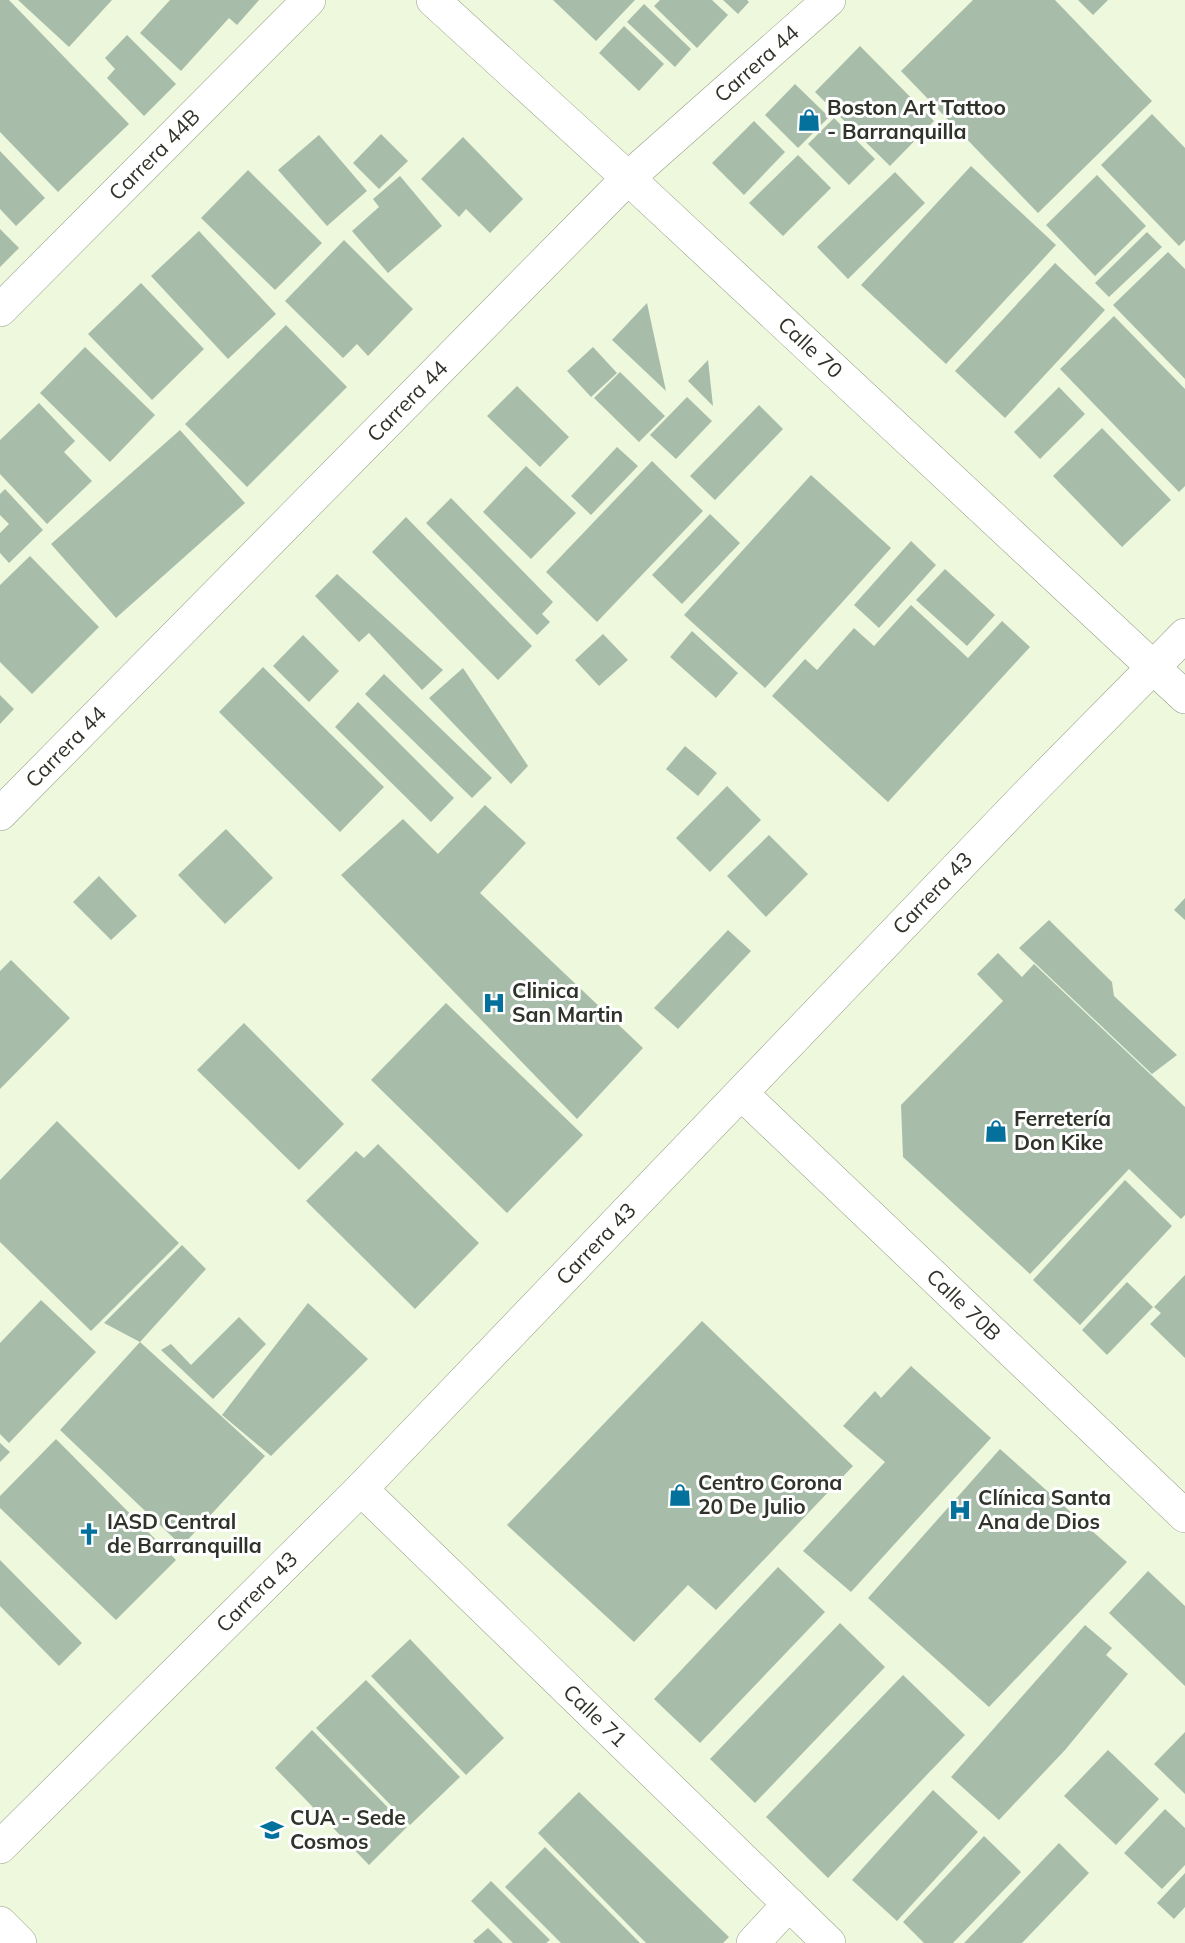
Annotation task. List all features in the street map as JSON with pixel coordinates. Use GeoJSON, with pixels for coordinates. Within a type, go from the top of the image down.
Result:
{"type":"FeatureCollection","features":[{"type":"Feature","properties":{"kind":"street","name":"Carrera 44B"},"geometry":{"type":"LineString","coordinates":[[0,310],[309,0]]}},
{"type":"Feature","properties":{"kind":"street","name":"Calle 70"},"geometry":{"type":"LineString","coordinates":[[433,0],[628,178],[1185,697]]}},
{"type":"Feature","properties":{"kind":"street","name":"Carrera 44"},"geometry":{"type":"LineString","coordinates":[[0,814],[628,178],[829,0]]}},
{"type":"Feature","properties":{"kind":"street","name":"Carrera 43"},"geometry":{"type":"LineString","coordinates":[[0,1847],[361,1489],[1028,794],[1185,634]]}},
{"type":"Feature","properties":{"kind":"street","name":"Calle 70B"},"geometry":{"type":"LineString","coordinates":[[742,1094],[1185,1516]]}},
{"type":"Feature","properties":{"kind":"street","name":"Calle 71"},"geometry":{"type":"LineString","coordinates":[[361,1489],[829,1943]]}},
{"type":"Feature","properties":{"kind":"street"},"geometry":{"type":"LineString","coordinates":[[753,1943],[789,1904]]}},
{"type":"Feature","properties":{"kind":"street"},"geometry":{"type":"LineString","coordinates":[[0,1923],[20,1943]]}},
{"type":"Feature","properties":{"kind":"building"},"geometry":{"type":"Polygon","coordinates":[[[0,0],[9,0],[129,124],[58,192],[0,132],[0,0]]]}},
{"type":"Feature","properties":{"kind":"building"},"geometry":{"type":"Polygon","coordinates":[[[18,0],[112,0],[69,47],[18,0]]]}},
{"type":"Feature","properties":{"kind":"building"},"geometry":{"type":"Polygon","coordinates":[[[170,0],[259,0],[237,25],[229,18],[181,71],[140,33],[170,0]]]}},
{"type":"Feature","properties":{"kind":"building"},"geometry":{"type":"Polygon","coordinates":[[[553,0],[635,0],[596,41],[553,0]]]}},
{"type":"Feature","properties":{"kind":"building"},"geometry":{"type":"Polygon","coordinates":[[[660,0],[712,0],[728,15],[697,48],[654,6],[660,0]]]}},
{"type":"Feature","properties":{"kind":"building"},"geometry":{"type":"Polygon","coordinates":[[[723,0],[747,0],[749,2],[738,14],[723,0]]]}},
{"type":"Feature","properties":{"kind":"building"},"geometry":{"type":"Polygon","coordinates":[[[973,0],[1055,0],[1152,101],[1038,213],[901,71],[973,0]]]}},
{"type":"Feature","properties":{"kind":"building"},"geometry":{"type":"Polygon","coordinates":[[[1078,0],[1108,0],[1093,15],[1078,0]]]}},
{"type":"Feature","properties":{"kind":"building"},"geometry":{"type":"Polygon","coordinates":[[[644,4],[691,49],[675,67],[627,22],[644,4]]]}},
{"type":"Feature","properties":{"kind":"building"},"geometry":{"type":"Polygon","coordinates":[[[624,26],[664,64],[639,91],[599,53],[624,26]]]}},
{"type":"Feature","properties":{"kind":"building"},"geometry":{"type":"Polygon","coordinates":[[[127,35],[176,84],[144,116],[107,78],[115,69],[105,58],[127,35]]]}},
{"type":"Feature","properties":{"kind":"building"},"geometry":{"type":"Polygon","coordinates":[[[860,46],[934,121],[890,166],[815,92],[860,46]]]}},
{"type":"Feature","properties":{"kind":"building"},"geometry":{"type":"Polygon","coordinates":[[[795,84],[829,117],[798,148],[765,115],[795,84]]]}},
{"type":"Feature","properties":{"kind":"building"},"geometry":{"type":"Polygon","coordinates":[[[1152,114],[1185,148],[1185,240],[1179,246],[1101,165],[1152,114]]]}},
{"type":"Feature","properties":{"kind":"building"},"geometry":{"type":"Polygon","coordinates":[[[834,118],[875,159],[849,185],[808,144],[834,118]]]}},
{"type":"Feature","properties":{"kind":"building"},"geometry":{"type":"Polygon","coordinates":[[[754,121],[785,152],[744,195],[712,163],[754,121]]]}},
{"type":"Feature","properties":{"kind":"building"},"geometry":{"type":"Polygon","coordinates":[[[381,134],[408,161],[379,189],[353,163],[381,134]]]}},
{"type":"Feature","properties":{"kind":"building"},"geometry":{"type":"Polygon","coordinates":[[[319,135],[367,191],[327,226],[278,170],[319,135]]]}},
{"type":"Feature","properties":{"kind":"building"},"geometry":{"type":"Polygon","coordinates":[[[463,137],[523,199],[490,233],[466,209],[459,217],[421,179],[463,137]]]}},
{"type":"Feature","properties":{"kind":"building"},"geometry":{"type":"Polygon","coordinates":[[[0,151],[45,198],[16,226],[0,209],[0,151]]]}},
{"type":"Feature","properties":{"kind":"building"},"geometry":{"type":"Polygon","coordinates":[[[798,155],[831,188],[783,236],[749,203],[798,155]]]}},
{"type":"Feature","properties":{"kind":"building"},"geometry":{"type":"Polygon","coordinates":[[[971,166],[1056,245],[946,364],[861,285],[971,166]]]}},
{"type":"Feature","properties":{"kind":"building"},"geometry":{"type":"Polygon","coordinates":[[[248,170],[322,243],[275,290],[201,218],[248,170]]]}},
{"type":"Feature","properties":{"kind":"building"},"geometry":{"type":"Polygon","coordinates":[[[895,172],[925,203],[848,279],[817,247],[895,172]]]}},
{"type":"Feature","properties":{"kind":"building"},"geometry":{"type":"Polygon","coordinates":[[[1097,175],[1146,226],[1095,276],[1046,225],[1097,175]]]}},
{"type":"Feature","properties":{"kind":"building"},"geometry":{"type":"Polygon","coordinates":[[[400,176],[442,226],[388,273],[352,231],[379,207],[373,199],[400,176]]]}},
{"type":"Feature","properties":{"kind":"building"},"geometry":{"type":"Polygon","coordinates":[[[0,229],[19,248],[0,267],[0,229]]]}},
{"type":"Feature","properties":{"kind":"building"},"geometry":{"type":"Polygon","coordinates":[[[199,231],[276,314],[228,359],[151,276],[199,231]]]}},
{"type":"Feature","properties":{"kind":"building"},"geometry":{"type":"Polygon","coordinates":[[[1147,232],[1162,247],[1109,297],[1095,283],[1147,232]]]}},
{"type":"Feature","properties":{"kind":"building"},"geometry":{"type":"Polygon","coordinates":[[[344,240],[413,309],[368,356],[357,344],[343,358],[285,301],[344,240]]]}},
{"type":"Feature","properties":{"kind":"building"},"geometry":{"type":"Polygon","coordinates":[[[1168,252],[1185,269],[1185,379],[1113,305],[1168,252]]]}},
{"type":"Feature","properties":{"kind":"building"},"geometry":{"type":"Polygon","coordinates":[[[1055,263],[1105,310],[1005,418],[955,371],[1055,263]]]}},
{"type":"Feature","properties":{"kind":"building"},"geometry":{"type":"Polygon","coordinates":[[[141,283],[204,349],[152,400],[88,334],[141,283]]]}},
{"type":"Feature","properties":{"kind":"building"},"geometry":{"type":"Polygon","coordinates":[[[647,303],[666,391],[612,340],[647,303]]]}},
{"type":"Feature","properties":{"kind":"building"},"geometry":{"type":"Polygon","coordinates":[[[1114,316],[1185,389],[1185,486],[1179,492],[1060,369],[1114,316]]]}},
{"type":"Feature","properties":{"kind":"building"},"geometry":{"type":"Polygon","coordinates":[[[286,325],[347,387],[247,487],[185,424],[286,325]]]}},
{"type":"Feature","properties":{"kind":"building"},"geometry":{"type":"Polygon","coordinates":[[[85,347],[155,415],[110,462],[40,393],[85,347]]]}},
{"type":"Feature","properties":{"kind":"building"},"geometry":{"type":"Polygon","coordinates":[[[593,347],[617,373],[591,397],[567,371],[593,347]]]}},
{"type":"Feature","properties":{"kind":"building"},"geometry":{"type":"Polygon","coordinates":[[[708,360],[713,406],[688,381],[708,360]]]}},
{"type":"Feature","properties":{"kind":"building"},"geometry":{"type":"Polygon","coordinates":[[[620,372],[665,416],[639,442],[594,398],[620,372]]]}},
{"type":"Feature","properties":{"kind":"building"},"geometry":{"type":"Polygon","coordinates":[[[517,386],[569,437],[540,467],[487,416],[517,386]]]}},
{"type":"Feature","properties":{"kind":"building"},"geometry":{"type":"Polygon","coordinates":[[[1059,387],[1085,414],[1040,459],[1014,432],[1059,387]]]}},
{"type":"Feature","properties":{"kind":"building"},"geometry":{"type":"Polygon","coordinates":[[[687,397],[712,421],[676,459],[650,435],[687,397]]]}},
{"type":"Feature","properties":{"kind":"building"},"geometry":{"type":"Polygon","coordinates":[[[39,403],[75,441],[64,452],[92,481],[47,524],[0,474],[0,440],[39,403]]]}},
{"type":"Feature","properties":{"kind":"building"},"geometry":{"type":"Polygon","coordinates":[[[759,405],[783,429],[715,500],[690,476],[759,405]]]}},
{"type":"Feature","properties":{"kind":"building"},"geometry":{"type":"Polygon","coordinates":[[[1102,428],[1171,500],[1122,547],[1053,476],[1102,428]]]}},
{"type":"Feature","properties":{"kind":"building"},"geometry":{"type":"Polygon","coordinates":[[[180,430],[245,503],[116,618],[51,544],[180,430]]]}},
{"type":"Feature","properties":{"kind":"building"},"geometry":{"type":"Polygon","coordinates":[[[617,447],[638,466],[591,515],[571,496],[617,447]]]}},
{"type":"Feature","properties":{"kind":"building"},"geometry":{"type":"Polygon","coordinates":[[[652,461],[703,511],[597,622],[546,572],[652,461]]]}},
{"type":"Feature","properties":{"kind":"building"},"geometry":{"type":"Polygon","coordinates":[[[526,466],[576,513],[531,559],[483,512],[526,466]]]}},
{"type":"Feature","properties":{"kind":"building"},"geometry":{"type":"Polygon","coordinates":[[[811,475],[891,548],[765,688],[684,615],[811,475]]]}},
{"type":"Feature","properties":{"kind":"building"},"geometry":{"type":"Polygon","coordinates":[[[5,489],[43,530],[9,563],[0,553],[0,533],[9,524],[0,515],[0,494],[5,489]]]}},
{"type":"Feature","properties":{"kind":"building"},"geometry":{"type":"Polygon","coordinates":[[[451,498],[553,602],[542,614],[550,622],[537,635],[426,523],[451,498]]]}},
{"type":"Feature","properties":{"kind":"building"},"geometry":{"type":"Polygon","coordinates":[[[710,514],[740,543],[682,604],[652,575],[710,514]]]}},
{"type":"Feature","properties":{"kind":"building"},"geometry":{"type":"Polygon","coordinates":[[[406,517],[532,646],[498,680],[372,552],[406,517]]]}},
{"type":"Feature","properties":{"kind":"building"},"geometry":{"type":"Polygon","coordinates":[[[911,541],[936,565],[879,628],[854,605],[911,541]]]}},
{"type":"Feature","properties":{"kind":"building"},"geometry":{"type":"Polygon","coordinates":[[[30,556],[99,627],[32,694],[0,662],[0,585],[30,556]]]}},
{"type":"Feature","properties":{"kind":"building"},"geometry":{"type":"Polygon","coordinates":[[[945,569],[995,615],[967,646],[916,600],[945,569]]]}},
{"type":"Feature","properties":{"kind":"building"},"geometry":{"type":"Polygon","coordinates":[[[337,574],[443,670],[422,690],[369,633],[359,642],[315,596],[337,574]]]}},
{"type":"Feature","properties":{"kind":"building"},"geometry":{"type":"Polygon","coordinates":[[[911,605],[968,658],[1002,621],[1030,647],[888,802],[772,696],[805,659],[817,670],[854,628],[874,646],[911,605]]]}},
{"type":"Feature","properties":{"kind":"building"},"geometry":{"type":"Polygon","coordinates":[[[692,631],[738,673],[716,698],[670,657],[692,631]]]}},
{"type":"Feature","properties":{"kind":"building"},"geometry":{"type":"Polygon","coordinates":[[[603,634],[628,660],[599,686],[575,660],[603,634]]]}},
{"type":"Feature","properties":{"kind":"building"},"geometry":{"type":"Polygon","coordinates":[[[303,635],[339,671],[309,702],[273,666],[303,635]]]}},
{"type":"Feature","properties":{"kind":"building"},"geometry":{"type":"Polygon","coordinates":[[[263,667],[384,787],[340,832],[219,712],[263,667]]]}},
{"type":"Feature","properties":{"kind":"building"},"geometry":{"type":"Polygon","coordinates":[[[463,668],[528,766],[511,784],[429,698],[463,668]]]}},
{"type":"Feature","properties":{"kind":"building"},"geometry":{"type":"Polygon","coordinates":[[[384,674],[492,778],[472,798],[365,694],[384,674]]]}},
{"type":"Feature","properties":{"kind":"building"},"geometry":{"type":"Polygon","coordinates":[[[0,695],[14,709],[0,724],[0,695]]]}},
{"type":"Feature","properties":{"kind":"building"},"geometry":{"type":"Polygon","coordinates":[[[358,702],[454,798],[431,822],[335,727],[358,702]]]}},
{"type":"Feature","properties":{"kind":"building"},"geometry":{"type":"Polygon","coordinates":[[[685,746],[717,773],[698,796],[666,769],[685,746]]]}},
{"type":"Feature","properties":{"kind":"building"},"geometry":{"type":"Polygon","coordinates":[[[727,786],[761,820],[710,872],[676,838],[727,786]]]}},
{"type":"Feature","properties":{"kind":"building"},"geometry":{"type":"Polygon","coordinates":[[[485,805],[526,843],[480,893],[643,1048],[577,1119],[341,875],[403,819],[438,854],[485,805]]]}},
{"type":"Feature","properties":{"kind":"building"},"geometry":{"type":"Polygon","coordinates":[[[226,829],[273,878],[225,924],[178,875],[226,829]]]}},
{"type":"Feature","properties":{"kind":"building"},"geometry":{"type":"Polygon","coordinates":[[[769,835],[808,874],[766,917],[727,876],[769,835]]]}},
{"type":"Feature","properties":{"kind":"building"},"geometry":{"type":"Polygon","coordinates":[[[99,876],[137,916],[111,940],[73,902],[99,876]]]}},
{"type":"Feature","properties":{"kind":"building"},"geometry":{"type":"Polygon","coordinates":[[[1185,898],[1185,920],[1174,910],[1185,898]]]}},
{"type":"Feature","properties":{"kind":"building"},"geometry":{"type":"Polygon","coordinates":[[[1049,920],[1112,982],[1114,996],[1177,1055],[1152,1074],[1019,948],[1049,920]]]}},
{"type":"Feature","properties":{"kind":"building"},"geometry":{"type":"Polygon","coordinates":[[[728,930],[751,951],[678,1029],[654,1008],[728,930]]]}},
{"type":"Feature","properties":{"kind":"building"},"geometry":{"type":"Polygon","coordinates":[[[998,953],[1022,977],[1034,964],[1185,1107],[1185,1215],[1181,1219],[1129,1169],[1030,1274],[903,1157],[901,1105],[1003,1001],[977,974],[998,953]]]}},
{"type":"Feature","properties":{"kind":"building"},"geometry":{"type":"Polygon","coordinates":[[[11,960],[70,1018],[0,1089],[0,971],[11,960]]]}},
{"type":"Feature","properties":{"kind":"building"},"geometry":{"type":"Polygon","coordinates":[[[446,1003],[583,1135],[507,1213],[371,1080],[446,1003]]]}},
{"type":"Feature","properties":{"kind":"building"},"geometry":{"type":"Polygon","coordinates":[[[244,1023],[344,1124],[299,1170],[197,1070],[244,1023]]]}},
{"type":"Feature","properties":{"kind":"building"},"geometry":{"type":"Polygon","coordinates":[[[57,1121],[179,1243],[91,1331],[0,1242],[0,1180],[57,1121]]]}},
{"type":"Feature","properties":{"kind":"building"},"geometry":{"type":"Polygon","coordinates":[[[378,1144],[479,1243],[415,1309],[306,1201],[356,1151],[364,1158],[378,1144]]]}},
{"type":"Feature","properties":{"kind":"building"},"geometry":{"type":"Polygon","coordinates":[[[1125,1180],[1172,1226],[1080,1325],[1033,1280],[1125,1180]]]}},
{"type":"Feature","properties":{"kind":"building"},"geometry":{"type":"Polygon","coordinates":[[[182,1245],[206,1269],[140,1342],[104,1323],[182,1245]]]}},
{"type":"Feature","properties":{"kind":"building"},"geometry":{"type":"Polygon","coordinates":[[[1185,1275],[1185,1358],[1150,1324],[1161,1313],[1154,1307],[1185,1275]]]}},
{"type":"Feature","properties":{"kind":"building"},"geometry":{"type":"Polygon","coordinates":[[[1127,1282],[1153,1307],[1107,1355],[1082,1330],[1127,1282]]]}},
{"type":"Feature","properties":{"kind":"building"},"geometry":{"type":"Polygon","coordinates":[[[41,1300],[96,1352],[9,1443],[0,1434],[0,1343],[41,1300]]]}},
{"type":"Feature","properties":{"kind":"building"},"geometry":{"type":"Polygon","coordinates":[[[308,1303],[368,1359],[271,1456],[222,1415],[308,1303]]]}},
{"type":"Feature","properties":{"kind":"building"},"geometry":{"type":"Polygon","coordinates":[[[239,1317],[266,1344],[213,1399],[161,1350],[171,1344],[191,1365],[239,1317]]]}},
{"type":"Feature","properties":{"kind":"building","name":"Centro Corona 20 De Julio"},"geometry":{"type":"Polygon","coordinates":[[[702,1321],[853,1466],[716,1610],[688,1585],[634,1642],[507,1525],[702,1321]]]}},
{"type":"Feature","properties":{"kind":"building"},"geometry":{"type":"Polygon","coordinates":[[[140,1342],[265,1456],[182,1546],[60,1430],[140,1342]]]}},
{"type":"Feature","properties":{"kind":"building"},"geometry":{"type":"Polygon","coordinates":[[[911,1366],[991,1438],[851,1592],[803,1551],[885,1462],[843,1426],[875,1391],[881,1398],[911,1366]]]}},
{"type":"Feature","properties":{"kind":"building","name":"IASD Central de Barranquilla"},"geometry":{"type":"Polygon","coordinates":[[[56,1439],[176,1560],[116,1620],[0,1508],[0,1496],[56,1439]]]}},
{"type":"Feature","properties":{"kind":"building"},"geometry":{"type":"Polygon","coordinates":[[[0,1443],[10,1452],[0,1462],[0,1443]]]}},
{"type":"Feature","properties":{"kind":"building"},"geometry":{"type":"Polygon","coordinates":[[[1000,1449],[1127,1562],[989,1707],[868,1598],[1000,1449]]]}},
{"type":"Feature","properties":{"kind":"building"},"geometry":{"type":"Polygon","coordinates":[[[0,1560],[82,1643],[59,1666],[0,1606],[0,1560]]]}},
{"type":"Feature","properties":{"kind":"building"},"geometry":{"type":"Polygon","coordinates":[[[778,1567],[825,1612],[700,1743],[654,1699],[778,1567]]]}},
{"type":"Feature","properties":{"kind":"building"},"geometry":{"type":"Polygon","coordinates":[[[1148,1571],[1185,1606],[1185,1686],[1109,1613],[1148,1571]]]}},
{"type":"Feature","properties":{"kind":"building"},"geometry":{"type":"Polygon","coordinates":[[[840,1623],[885,1667],[755,1803],[710,1759],[840,1623]]]}},
{"type":"Feature","properties":{"kind":"building"},"geometry":{"type":"Polygon","coordinates":[[[1085,1625],[1112,1648],[1106,1655],[1128,1674],[1065,1750],[999,1820],[951,1777],[1085,1625]]]}},
{"type":"Feature","properties":{"kind":"building"},"geometry":{"type":"Polygon","coordinates":[[[410,1639],[504,1738],[466,1775],[371,1676],[410,1639]]]}},
{"type":"Feature","properties":{"kind":"building"},"geometry":{"type":"Polygon","coordinates":[[[903,1675],[965,1735],[828,1878],[766,1817],[903,1675]]]}},
{"type":"Feature","properties":{"kind":"building"},"geometry":{"type":"Polygon","coordinates":[[[366,1680],[460,1777],[410,1825],[316,1728],[366,1680]]]}},
{"type":"Feature","properties":{"kind":"building"},"geometry":{"type":"Polygon","coordinates":[[[312,1730],[407,1827],[369,1865],[275,1768],[312,1730]]]}},
{"type":"Feature","properties":{"kind":"building"},"geometry":{"type":"Polygon","coordinates":[[[1185,1732],[1185,1794],[1154,1764],[1185,1732]]]}},
{"type":"Feature","properties":{"kind":"building"},"geometry":{"type":"Polygon","coordinates":[[[1108,1750],[1159,1799],[1116,1845],[1064,1796],[1108,1750]]]}},
{"type":"Feature","properties":{"kind":"building"},"geometry":{"type":"Polygon","coordinates":[[[933,1790],[978,1832],[897,1921],[852,1880],[933,1790]]]}},
{"type":"Feature","properties":{"kind":"building"},"geometry":{"type":"Polygon","coordinates":[[[579,1792],[729,1937],[723,1943],[646,1943],[538,1833],[579,1792]]]}},
{"type":"Feature","properties":{"kind":"building"},"geometry":{"type":"Polygon","coordinates":[[[1165,1809],[1185,1828],[1185,1865],[1162,1889],[1124,1853],[1165,1809]]]}},
{"type":"Feature","properties":{"kind":"building"},"geometry":{"type":"Polygon","coordinates":[[[984,1836],[1021,1872],[953,1943],[924,1943],[903,1922],[984,1836]]]}},
{"type":"Feature","properties":{"kind":"building"},"geometry":{"type":"Polygon","coordinates":[[[1059,1843],[1089,1873],[1022,1943],[964,1943],[1059,1843]]]}},
{"type":"Feature","properties":{"kind":"building"},"geometry":{"type":"Polygon","coordinates":[[[545,1847],[640,1943],[561,1943],[505,1887],[545,1847]]]}},
{"type":"Feature","properties":{"kind":"building"},"geometry":{"type":"Polygon","coordinates":[[[1185,1873],[1185,1907],[1174,1919],[1157,1903],[1185,1873]]]}},
{"type":"Feature","properties":{"kind":"building"},"geometry":{"type":"Polygon","coordinates":[[[491,1881],[550,1940],[546,1943],[513,1943],[471,1901],[491,1881]]]}},
{"type":"Feature","properties":{"kind":"building"},"geometry":{"type":"Polygon","coordinates":[[[488,1928],[503,1943],[475,1943],[473,1941],[488,1928]]]}},
{"type":"Feature","properties":{"kind":"place","name":"Boston Art Tattoo - Barranquilla"},"geometry":{"type":"Point","coordinates":[809,120]}},
{"type":"Feature","properties":{"kind":"place","name":"Clinica San Martin"},"geometry":{"type":"Point","coordinates":[494,1003]}},
{"type":"Feature","properties":{"kind":"place","name":"Ferretería Don Kike"},"geometry":{"type":"Point","coordinates":[996,1131]}},
{"type":"Feature","properties":{"kind":"place","name":"Centro Corona 20 De Julio"},"geometry":{"type":"Point","coordinates":[680,1495]}},
{"type":"Feature","properties":{"kind":"place","name":"Clínica Santa Ana de Dios"},"geometry":{"type":"Point","coordinates":[960,1510]}},
{"type":"Feature","properties":{"kind":"place","name":"IASD Central de Barranquilla"},"geometry":{"type":"Point","coordinates":[89,1534]}},
{"type":"Feature","properties":{"kind":"place","name":"CUA - Sede Cosmos"},"geometry":{"type":"Point","coordinates":[272,1830]}}]}
